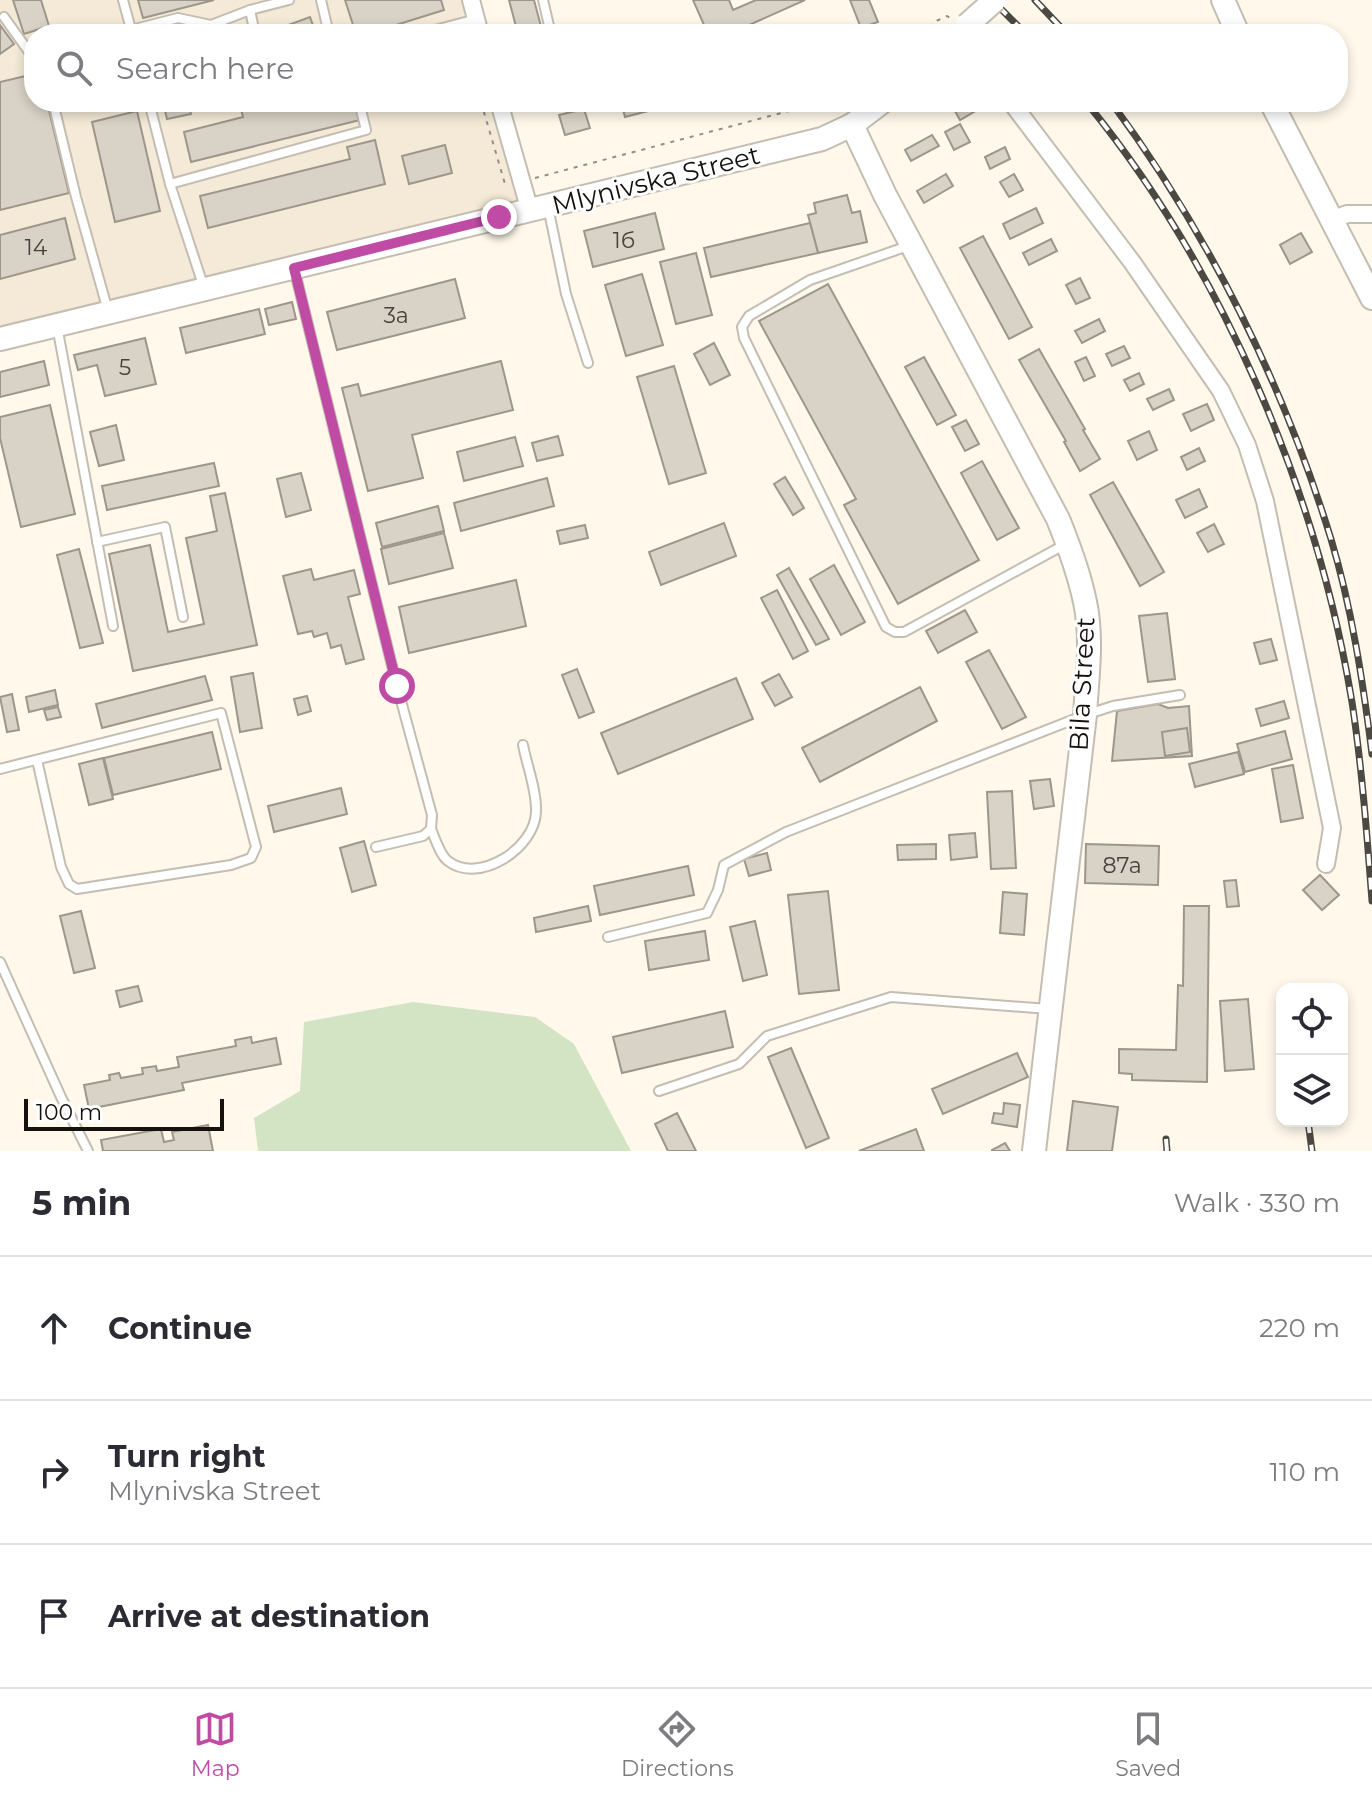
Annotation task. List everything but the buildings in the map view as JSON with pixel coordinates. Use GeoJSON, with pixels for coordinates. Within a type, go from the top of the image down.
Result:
{"type":"FeatureCollection","features":[{"type":"Feature","properties":{"kind":"main road"},"geometry":{"type":"LineString","coordinates":[[969,24],[995,0]]}},
{"type":"Feature","properties":{"kind":"main road"},"geometry":{"type":"LineString","coordinates":[[1223,0],[1234,24]]}},
{"type":"Feature","properties":{"kind":"main road","name":"Mlynivska Street"},"geometry":{"type":"LineString","coordinates":[[0,339],[822,139],[852,125],[869,112]]}},
{"type":"Feature","properties":{"kind":"main road"},"geometry":{"type":"LineString","coordinates":[[1276,112],[1372,298]]}},
{"type":"Feature","properties":{"kind":"main road","name":"Bila Street"},"geometry":{"type":"LineString","coordinates":[[852,125],[885,195],[1058,519],[1086,605],[1089,648],[1085,715],[1034,1151]]}},
{"type":"Feature","properties":{"kind":"street"},"geometry":{"type":"LineString","coordinates":[[471,0],[477,24]]}},
{"type":"Feature","properties":{"kind":"street"},"geometry":{"type":"LineString","coordinates":[[502,112],[522,181],[539,208]]}},
{"type":"Feature","properties":{"kind":"street"},"geometry":{"type":"LineString","coordinates":[[1018,112],[1159,300],[1221,391],[1247,445],[1265,501],[1332,828],[1326,864]]}},
{"type":"Feature","properties":{"kind":"street"},"geometry":{"type":"LineString","coordinates":[[1332,220],[1347,214],[1372,214]]}},
{"type":"Feature","properties":{"kind":"lane"},"geometry":{"type":"LineString","coordinates":[[123,0],[130,24]]}},
{"type":"Feature","properties":{"kind":"lane"},"geometry":{"type":"LineString","coordinates":[[214,24],[289,0]]}},
{"type":"Feature","properties":{"kind":"lane"},"geometry":{"type":"LineString","coordinates":[[321,0],[327,24]]}},
{"type":"Feature","properties":{"kind":"lane"},"geometry":{"type":"LineString","coordinates":[[543,0],[549,24]]}},
{"type":"Feature","properties":{"kind":"lane"},"geometry":{"type":"LineString","coordinates":[[250,10],[253,24]]}},
{"type":"Feature","properties":{"kind":"lane"},"geometry":{"type":"LineString","coordinates":[[4,17],[24,45]]}},
{"type":"Feature","properties":{"kind":"lane"},"geometry":{"type":"LineString","coordinates":[[158,24],[178,18],[206,24]]}},
{"type":"Feature","properties":{"kind":"lane"},"geometry":{"type":"LineString","coordinates":[[55,112],[108,312]]}},
{"type":"Feature","properties":{"kind":"lane"},"geometry":{"type":"LineString","coordinates":[[152,112],[170,184],[204,288]]}},
{"type":"Feature","properties":{"kind":"lane"},"geometry":{"type":"LineString","coordinates":[[170,184],[366,130],[362,112]]}},
{"type":"Feature","properties":{"kind":"lane"},"geometry":{"type":"LineString","coordinates":[[539,208],[588,363]]}},
{"type":"Feature","properties":{"kind":"lane"},"geometry":{"type":"LineString","coordinates":[[912,245],[810,280],[749,316],[742,327],[744,338],[886,627],[895,632],[904,632],[1068,543]]}},
{"type":"Feature","properties":{"kind":"lane"},"geometry":{"type":"LineString","coordinates":[[294,268],[432,815],[431,829],[445,859],[460,868],[486,866],[514,853],[530,836],[536,813],[523,745]]}},
{"type":"Feature","properties":{"kind":"lane"},"geometry":{"type":"LineString","coordinates":[[57,325],[113,626]]}},
{"type":"Feature","properties":{"kind":"lane"},"geometry":{"type":"LineString","coordinates":[[97,542],[165,527],[183,617]]}},
{"type":"Feature","properties":{"kind":"lane"},"geometry":{"type":"LineString","coordinates":[[608,937],[707,913],[718,890],[724,865],[786,832],[1085,715],[1113,706],[1180,695]]}},
{"type":"Feature","properties":{"kind":"lane"},"geometry":{"type":"LineString","coordinates":[[0,769],[221,713],[256,847],[251,858],[231,865],[77,889],[69,884],[61,867],[37,760]]}},
{"type":"Feature","properties":{"kind":"lane"},"geometry":{"type":"LineString","coordinates":[[376,847],[423,836],[431,829]]}},
{"type":"Feature","properties":{"kind":"lane"},"geometry":{"type":"LineString","coordinates":[[0,962],[88,1151]]}},
{"type":"Feature","properties":{"kind":"lane"},"geometry":{"type":"LineString","coordinates":[[659,1091],[739,1064],[767,1036],[891,997],[1049,1009]]}},
{"type":"Feature","properties":{"kind":"path"},"geometry":{"type":"LineString","coordinates":[[932,24],[947,16],[957,24]]}},
{"type":"Feature","properties":{"kind":"path"},"geometry":{"type":"LineString","coordinates":[[484,112],[504,184],[785,112]]}},
{"type":"Feature","properties":{"kind":"shaded area"},"geometry":{"type":"Polygon","coordinates":[[[0,0],[471,0],[477,24],[24,24],[24,112],[502,112],[530,211],[0,339],[0,0]]]}},
{"type":"Feature","properties":{"kind":"green space"},"geometry":{"type":"Polygon","coordinates":[[[413,1002],[535,1017],[574,1044],[631,1151],[258,1151],[254,1118],[300,1091],[304,1022],[413,1002]]]}},
{"type":"Feature","properties":{"kind":"railway"},"geometry":{"type":"LineString","coordinates":[[1035,0],[1058,24]]}},
{"type":"Feature","properties":{"kind":"railway"},"geometry":{"type":"LineString","coordinates":[[998,6],[1016,24]]}},
{"type":"Feature","properties":{"kind":"railway"},"geometry":{"type":"LineString","coordinates":[[1094,112],[1135,167],[1180,236],[1221,309],[1257,385],[1288,463],[1315,542],[1336,622],[1352,702],[1372,901]]}},
{"type":"Feature","properties":{"kind":"railway"},"geometry":{"type":"LineString","coordinates":[[1118,112],[1180,204],[1211,257],[1290,423],[1331,539],[1345,592],[1372,754]]}},
{"type":"Feature","properties":{"kind":"railway"},"geometry":{"type":"LineString","coordinates":[[1309,1127],[1312,1151]]}},
{"type":"Feature","properties":{"kind":"railway"},"geometry":{"type":"LineString","coordinates":[[1166,1139],[1167,1151]]}},
{"type":"Feature","properties":{"kind":"route"},"geometry":{"type":"LineString","coordinates":[[397,686],[294,268],[499,217]]}}]}
